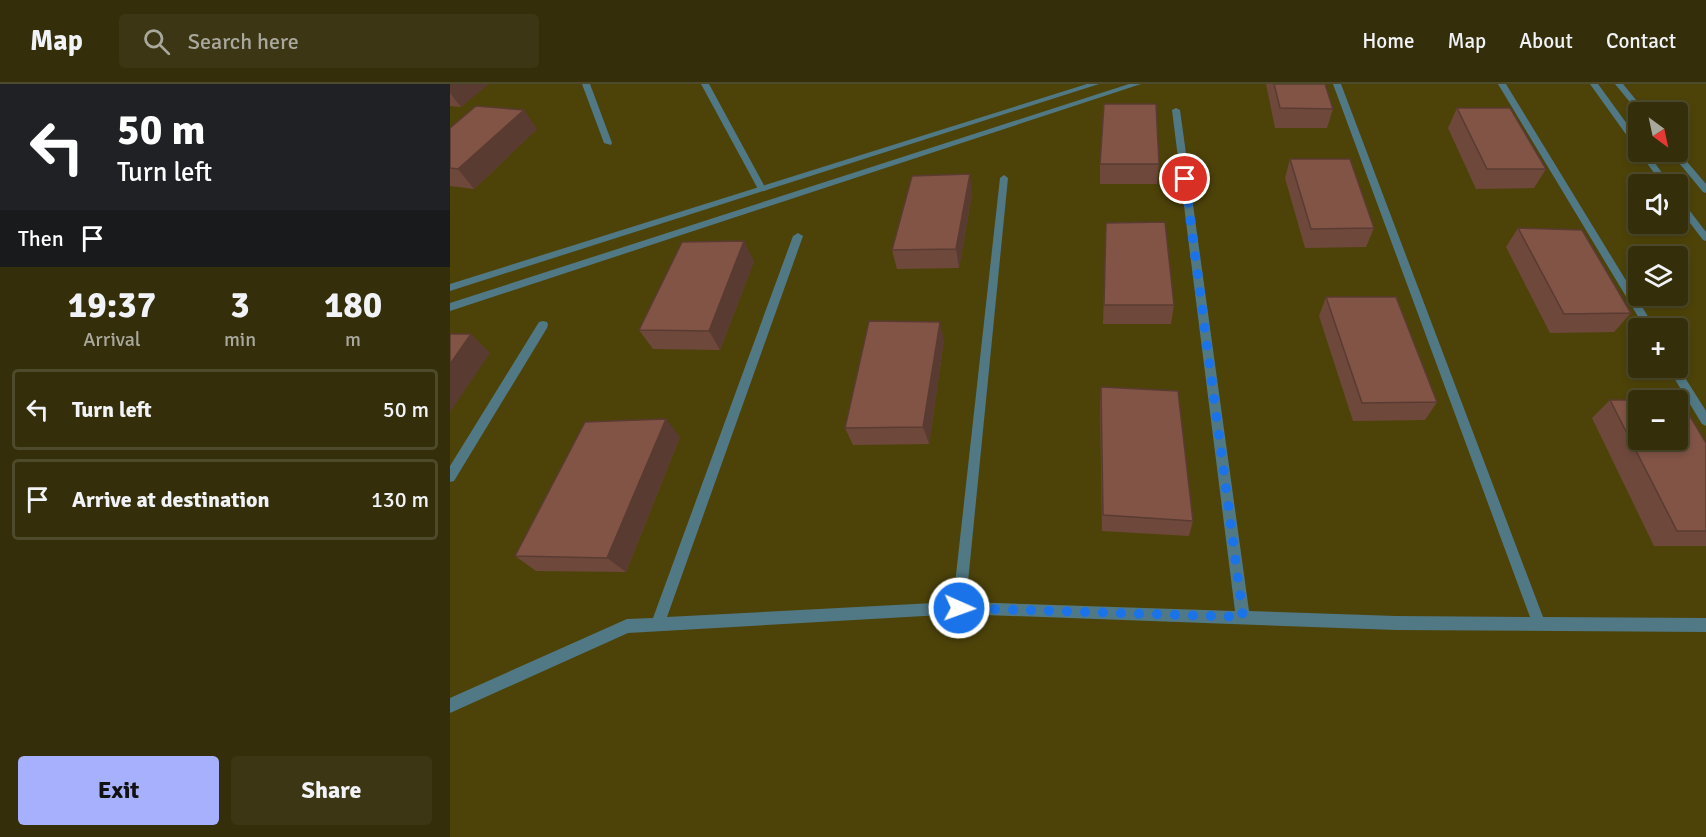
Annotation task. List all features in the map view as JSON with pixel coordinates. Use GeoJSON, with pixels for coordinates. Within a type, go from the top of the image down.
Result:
{"type":"FeatureCollection","features":[{"type":"Feature","properties":{"kind":"street"},"geometry":{"type":"LineString","coordinates":[[586,84],[608,143]]}},
{"type":"Feature","properties":{"kind":"street"},"geometry":{"type":"LineString","coordinates":[[705,84],[762,189]]}},
{"type":"Feature","properties":{"kind":"street"},"geometry":{"type":"LineString","coordinates":[[450,288],[1095,84]]}},
{"type":"Feature","properties":{"kind":"street"},"geometry":{"type":"LineString","coordinates":[[450,307],[1137,84]]}},
{"type":"Feature","properties":{"kind":"street"},"geometry":{"type":"LineString","coordinates":[[1337,84],[1539,624]]}},
{"type":"Feature","properties":{"kind":"street"},"geometry":{"type":"LineString","coordinates":[[1502,84],[1644,318]]}},
{"type":"Feature","properties":{"kind":"street"},"geometry":{"type":"LineString","coordinates":[[1594,84],[1628,131]]}},
{"type":"Feature","properties":{"kind":"street"},"geometry":{"type":"LineString","coordinates":[[1619,84],[1634,102]]}},
{"type":"Feature","properties":{"kind":"street"},"geometry":{"type":"LineString","coordinates":[[1176,110],[1243,617]]}},
{"type":"Feature","properties":{"kind":"street"},"geometry":{"type":"LineString","coordinates":[[1682,162],[1706,190]]}},
{"type":"Feature","properties":{"kind":"street"},"geometry":{"type":"LineString","coordinates":[[959,608],[1004,178]]}},
{"type":"Feature","properties":{"kind":"street"},"geometry":{"type":"LineString","coordinates":[[1688,214],[1706,238]]}},
{"type":"Feature","properties":{"kind":"street"},"geometry":{"type":"LineString","coordinates":[[657,625],[798,236]]}},
{"type":"Feature","properties":{"kind":"street"},"geometry":{"type":"LineString","coordinates":[[450,477],[543,325]]}},
{"type":"Feature","properties":{"kind":"street"},"geometry":{"type":"LineString","coordinates":[[1680,378],[1706,421]]}},
{"type":"Feature","properties":{"kind":"street"},"geometry":{"type":"LineString","coordinates":[[450,706],[627,626],[959,608],[1539,624],[1706,625]]}},
{"type":"Feature","properties":{"kind":"shaded area"},"geometry":{"type":"Polygon","coordinates":[[[450,84],[1706,84],[1706,837],[450,837],[450,84]]]}},
{"type":"Feature","properties":{"kind":"building"},"geometry":{"type":"Polygon","coordinates":[[[1274,84],[1325,84],[1333,109],[1280,108],[1274,84]]]}},
{"type":"Feature","properties":{"kind":"building"},"geometry":{"type":"Polygon","coordinates":[[[1104,104],[1156,104],[1159,164],[1100,164],[1104,104]]]}},
{"type":"Feature","properties":{"kind":"building"},"geometry":{"type":"Polygon","coordinates":[[[476,106],[524,110],[458,169],[450,168],[450,128],[476,106]]]}},
{"type":"Feature","properties":{"kind":"building"},"geometry":{"type":"Polygon","coordinates":[[[1457,108],[1510,108],[1546,169],[1487,169],[1457,108]]]}},
{"type":"Feature","properties":{"kind":"building"},"geometry":{"type":"Polygon","coordinates":[[[1290,159],[1350,159],[1374,228],[1311,229],[1290,159]]]}},
{"type":"Feature","properties":{"kind":"building"},"geometry":{"type":"Polygon","coordinates":[[[970,174],[956,249],[892,250],[912,176],[970,174]]]}},
{"type":"Feature","properties":{"kind":"building"},"geometry":{"type":"Polygon","coordinates":[[[1165,222],[1174,305],[1104,305],[1106,223],[1165,222]]]}},
{"type":"Feature","properties":{"kind":"building"},"geometry":{"type":"Polygon","coordinates":[[[1518,228],[1582,230],[1631,313],[1564,314],[1518,228]]]}},
{"type":"Feature","properties":{"kind":"building"},"geometry":{"type":"Polygon","coordinates":[[[744,241],[709,331],[639,330],[682,242],[744,241]]]}},
{"type":"Feature","properties":{"kind":"building"},"geometry":{"type":"Polygon","coordinates":[[[1326,297],[1396,297],[1437,402],[1362,403],[1326,297]]]}},
{"type":"Feature","properties":{"kind":"building"},"geometry":{"type":"Polygon","coordinates":[[[869,321],[940,322],[923,427],[845,428],[869,321]]]}},
{"type":"Feature","properties":{"kind":"building"},"geometry":{"type":"Polygon","coordinates":[[[450,334],[471,334],[450,364],[450,334]]]}},
{"type":"Feature","properties":{"kind":"building"},"geometry":{"type":"Polygon","coordinates":[[[1101,387],[1178,391],[1193,521],[1103,515],[1101,387]]]}},
{"type":"Feature","properties":{"kind":"building"},"geometry":{"type":"Polygon","coordinates":[[[1610,400],[1628,400],[1628,435],[1610,400]]]}},
{"type":"Feature","properties":{"kind":"building"},"geometry":{"type":"Polygon","coordinates":[[[1688,413],[1706,443],[1706,531],[1677,531],[1636,450],[1688,450],[1688,413]]]}},
{"type":"Feature","properties":{"kind":"building"},"geometry":{"type":"Polygon","coordinates":[[[666,419],[607,558],[515,556],[585,422],[666,419]]]}},
{"type":"Feature","properties":{"kind":"route"},"geometry":{"type":"LineString","coordinates":[[959,608],[1243,617],[1185,179]]}}]}
